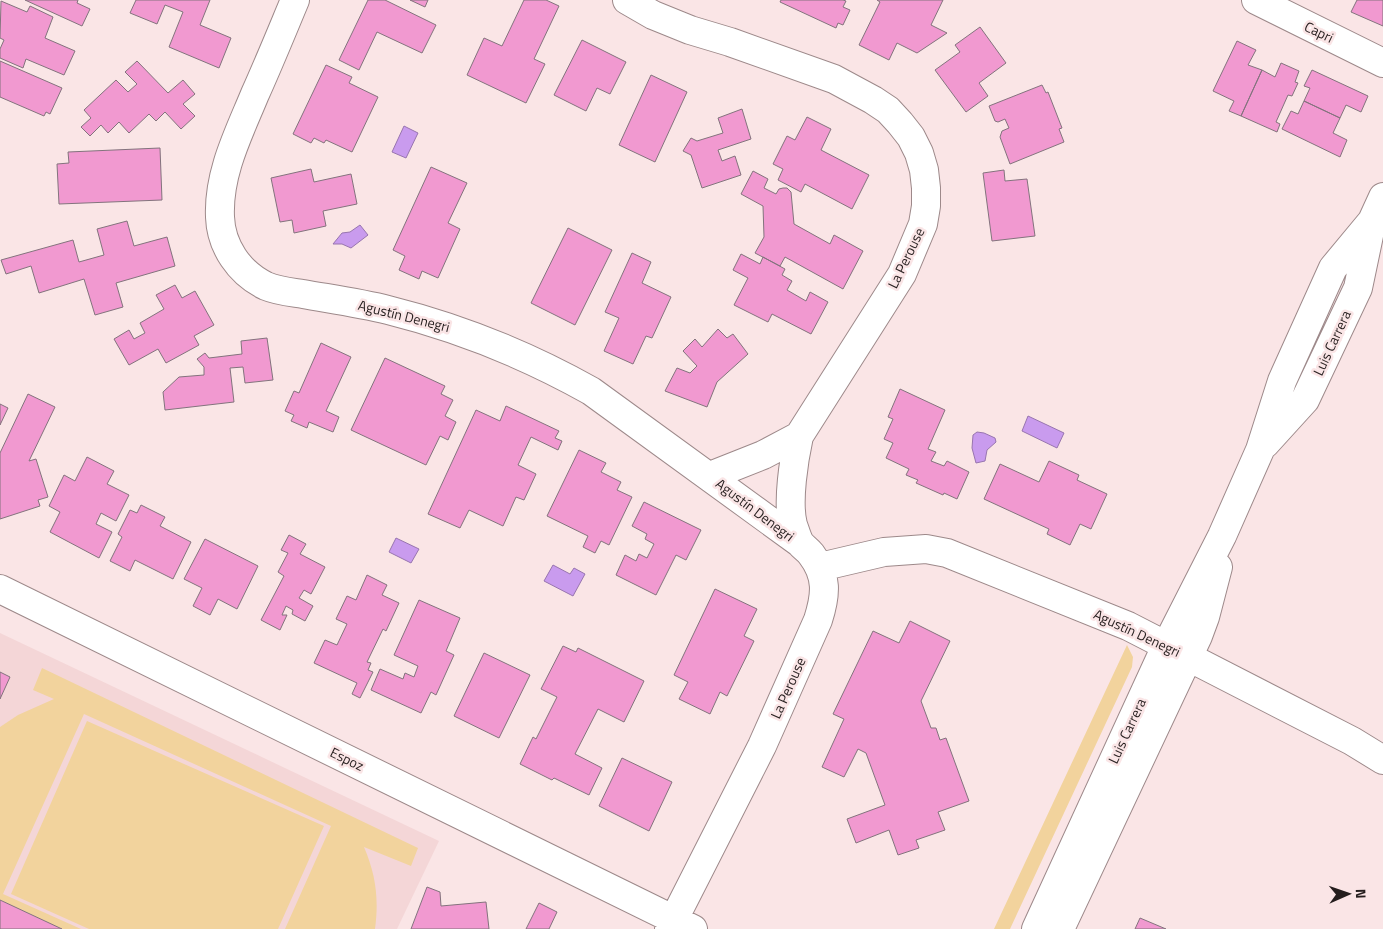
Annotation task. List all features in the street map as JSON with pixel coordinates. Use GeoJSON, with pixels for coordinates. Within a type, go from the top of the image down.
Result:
{"type":"FeatureCollection","features":[{"type":"Feature","properties":{"kind":"street","name":"Agustín Denegri"},"geometry":{"type":"LineString","coordinates":[[295,0],[229,156],[220,203],[220,218],[222,233],[228,249],[238,264],[250,276],[265,286],[282,292],[386,310],[423,319],[494,343],[527,357],[592,391],[800,543]]}},
{"type":"Feature","properties":{"kind":"street","name":"La Perouse"},"geometry":{"type":"LineString","coordinates":[[626,0],[653,15],[690,30],[730,42],[834,79],[873,100],[888,110],[911,137],[919,153],[924,170],[926,188],[923,224],[902,274],[799,436],[794,458],[791,498],[793,522],[800,543],[810,552],[820,567],[824,584],[824,602],[818,620],[762,746],[679,926]]}},
{"type":"Feature","properties":{"kind":"street","name":"Capri"},"geometry":{"type":"LineString","coordinates":[[1256,0],[1383,63]]}},
{"type":"Feature","properties":{"kind":"street","name":"Luis Carrera"},"geometry":{"type":"LineString","coordinates":[[1036,929],[1178,652],[1205,616],[1213,590],[1222,536],[1260,450],[1305,400],[1358,288],[1372,221],[1383,196]]}},
{"type":"Feature","properties":{"kind":"street","name":"La Perouse"},"geometry":{"type":"LineString","coordinates":[[710,476],[763,455],[799,436]]}},
{"type":"Feature","properties":{"kind":"street","name":"Agustín Denegri"},"geometry":{"type":"LineString","coordinates":[[820,567],[884,552],[926,549],[947,553],[1128,626],[1352,741],[1383,760]]}},
{"type":"Feature","properties":{"kind":"street","name":"Espoz"},"geometry":{"type":"LineString","coordinates":[[0,589],[679,926]]}},
{"type":"Feature","properties":{"kind":"street","name":"Luis Carrera"},"geometry":{"type":"LineString","coordinates":[[1060,929],[1178,652]]}},
{"type":"Feature","properties":{"kind":"shaded area"},"geometry":{"type":"Polygon","coordinates":[[[404,126],[418,133],[406,158],[392,152],[404,126]]]}},
{"type":"Feature","properties":{"kind":"shaded area"},"geometry":{"type":"Polygon","coordinates":[[[360,225],[368,235],[351,248],[342,244],[333,244],[342,233],[350,232],[360,225]]]}},
{"type":"Feature","properties":{"kind":"shaded area"},"geometry":{"type":"Polygon","coordinates":[[[1028,416],[1064,433],[1057,448],[1022,431],[1028,416]]]}},
{"type":"Feature","properties":{"kind":"shaded area"},"geometry":{"type":"Polygon","coordinates":[[[977,432],[995,438],[996,442],[987,450],[985,461],[976,463],[972,448],[973,435],[977,432]]]}},
{"type":"Feature","properties":{"kind":"shaded area"},"geometry":{"type":"Polygon","coordinates":[[[396,538],[419,549],[411,563],[389,552],[396,538]]]}},
{"type":"Feature","properties":{"kind":"shaded area"},"geometry":{"type":"Polygon","coordinates":[[[553,565],[570,574],[574,568],[585,574],[573,596],[544,581],[553,565]]]}},
{"type":"Feature","properties":{"kind":"shaded area"},"geometry":{"type":"Polygon","coordinates":[[[0,633],[439,841],[397,929],[0,929],[0,633]]]}},
{"type":"Feature","properties":{"kind":"shaded area"},"geometry":{"type":"Polygon","coordinates":[[[1127,645],[1133,657],[1132,667],[1010,929],[994,929],[1127,645]]]}},
{"type":"Feature","properties":{"kind":"shaded area"},"geometry":{"type":"Polygon","coordinates":[[[42,668],[418,848],[411,866],[364,847],[376,887],[375,929],[285,929],[331,826],[84,714],[3,894],[81,929],[62,929],[0,900],[0,727],[18,715],[54,699],[33,690],[42,668]]]}},
{"type":"Feature","properties":{"kind":"shaded area"},"geometry":{"type":"Polygon","coordinates":[[[87,721],[324,826],[278,929],[89,929],[11,894],[87,721]]]}},
{"type":"Feature","properties":{"kind":"building"},"geometry":{"type":"Polygon","coordinates":[[[25,0],[78,0],[77,3],[90,9],[82,26],[25,0]]]}},
{"type":"Feature","properties":{"kind":"building"},"geometry":{"type":"Polygon","coordinates":[[[136,0],[210,0],[200,25],[231,38],[219,68],[169,47],[183,12],[165,5],[157,24],[130,13],[136,0]]]}},
{"type":"Feature","properties":{"kind":"building"},"geometry":{"type":"Polygon","coordinates":[[[368,0],[385,0],[436,25],[422,53],[377,32],[359,70],[339,60],[368,0]]]}},
{"type":"Feature","properties":{"kind":"building"},"geometry":{"type":"Polygon","coordinates":[[[410,0],[428,0],[425,7],[410,0]]]}},
{"type":"Feature","properties":{"kind":"building"},"geometry":{"type":"Polygon","coordinates":[[[524,0],[546,0],[559,6],[534,59],[545,64],[526,103],[467,75],[484,38],[502,46],[524,0]]]}},
{"type":"Feature","properties":{"kind":"building"},"geometry":{"type":"Polygon","coordinates":[[[781,0],[843,0],[846,1],[843,7],[850,10],[843,25],[838,23],[836,28],[780,2],[781,0]]]}},
{"type":"Feature","properties":{"kind":"building"},"geometry":{"type":"Polygon","coordinates":[[[877,0],[943,0],[931,25],[947,33],[917,53],[897,43],[889,60],[859,45],[880,2],[877,0]]]}},
{"type":"Feature","properties":{"kind":"building"},"geometry":{"type":"Polygon","coordinates":[[[1357,0],[1383,0],[1383,26],[1351,12],[1357,0]]]}},
{"type":"Feature","properties":{"kind":"building"},"geometry":{"type":"Polygon","coordinates":[[[1,1],[27,12],[30,6],[53,17],[45,38],[75,51],[64,75],[26,59],[23,68],[0,58],[0,49],[4,40],[0,38],[1,1]]]}},
{"type":"Feature","properties":{"kind":"building"},"geometry":{"type":"Polygon","coordinates":[[[980,27],[1006,63],[979,83],[988,96],[966,112],[935,70],[960,52],[955,45],[980,27]]]}},
{"type":"Feature","properties":{"kind":"building"},"geometry":{"type":"Polygon","coordinates":[[[582,40],[626,62],[610,94],[597,88],[586,111],[554,95],[582,40]]]}},
{"type":"Feature","properties":{"kind":"building"},"geometry":{"type":"Polygon","coordinates":[[[1237,41],[1256,50],[1248,65],[1262,70],[1241,116],[1229,111],[1234,101],[1213,91],[1237,41]]]}},
{"type":"Feature","properties":{"kind":"building"},"geometry":{"type":"Polygon","coordinates":[[[0,61],[62,88],[50,114],[46,112],[44,116],[0,97],[0,61]]]}},
{"type":"Feature","properties":{"kind":"building"},"geometry":{"type":"Polygon","coordinates":[[[137,61],[168,93],[183,80],[195,94],[183,104],[195,116],[181,129],[165,112],[156,121],[149,114],[129,133],[119,122],[108,133],[101,125],[90,136],[81,127],[91,118],[84,110],[116,80],[128,92],[137,84],[125,72],[137,61]]]}},
{"type":"Feature","properties":{"kind":"building"},"geometry":{"type":"Polygon","coordinates":[[[1281,63],[1299,71],[1295,82],[1298,83],[1292,96],[1288,95],[1276,122],[1280,124],[1277,132],[1241,116],[1262,70],[1275,77],[1281,63]]]}},
{"type":"Feature","properties":{"kind":"building"},"geometry":{"type":"Polygon","coordinates":[[[326,65],[352,77],[349,83],[378,97],[352,152],[326,140],[324,143],[314,138],[311,143],[293,134],[326,65]]]}},
{"type":"Feature","properties":{"kind":"building"},"geometry":{"type":"Polygon","coordinates":[[[1312,70],[1368,96],[1361,112],[1346,105],[1340,118],[1304,101],[1310,88],[1304,86],[1312,70]]]}},
{"type":"Feature","properties":{"kind":"building"},"geometry":{"type":"Polygon","coordinates":[[[651,75],[687,92],[655,162],[619,145],[651,75]]]}},
{"type":"Feature","properties":{"kind":"building"},"geometry":{"type":"Polygon","coordinates":[[[1042,85],[1046,93],[1048,92],[1062,128],[1059,129],[1064,142],[1010,164],[1000,137],[1002,131],[1009,128],[1005,119],[998,122],[995,121],[989,106],[1042,85]]]}},
{"type":"Feature","properties":{"kind":"building"},"geometry":{"type":"Polygon","coordinates":[[[1304,101],[1340,118],[1333,133],[1347,140],[1340,157],[1282,129],[1291,111],[1298,114],[1304,101]]]}},
{"type":"Feature","properties":{"kind":"building"},"geometry":{"type":"Polygon","coordinates":[[[742,109],[751,139],[718,150],[722,161],[735,156],[741,175],[702,188],[691,155],[683,151],[691,138],[697,141],[723,133],[718,118],[742,109]]]}},
{"type":"Feature","properties":{"kind":"building"},"geometry":{"type":"Polygon","coordinates":[[[807,117],[831,129],[821,150],[869,175],[852,209],[805,184],[801,192],[778,180],[783,169],[773,164],[787,136],[795,140],[807,117]]]}},
{"type":"Feature","properties":{"kind":"building"},"geometry":{"type":"Polygon","coordinates":[[[160,148],[162,200],[59,204],[57,164],[69,163],[68,152],[160,148]]]}},
{"type":"Feature","properties":{"kind":"building"},"geometry":{"type":"Polygon","coordinates":[[[431,167],[467,183],[448,223],[460,229],[438,278],[422,271],[419,279],[399,270],[405,256],[393,250],[431,167]]]}},
{"type":"Feature","properties":{"kind":"building"},"geometry":{"type":"Polygon","coordinates":[[[311,169],[314,182],[351,174],[357,204],[323,211],[326,226],[294,233],[292,220],[280,222],[271,178],[311,169]]]}},
{"type":"Feature","properties":{"kind":"building"},"geometry":{"type":"Polygon","coordinates":[[[1004,170],[1005,181],[1027,179],[1035,236],[992,241],[983,173],[1004,170]]]}},
{"type":"Feature","properties":{"kind":"building"},"geometry":{"type":"Polygon","coordinates":[[[753,171],[768,179],[764,188],[776,194],[779,189],[783,188],[787,188],[791,192],[794,224],[830,244],[834,235],[863,251],[843,289],[785,257],[780,266],[755,253],[764,237],[763,206],[741,194],[753,171]]]}},
{"type":"Feature","properties":{"kind":"building"},"geometry":{"type":"Polygon","coordinates":[[[127,221],[134,246],[167,237],[175,266],[116,283],[123,307],[95,315],[84,279],[39,293],[31,266],[6,274],[1,260],[73,240],[79,262],[104,255],[97,229],[127,221]]]}},
{"type":"Feature","properties":{"kind":"building"},"geometry":{"type":"Polygon","coordinates":[[[568,228],[612,250],[575,325],[531,303],[568,228]]]}},
{"type":"Feature","properties":{"kind":"building"},"geometry":{"type":"Polygon","coordinates":[[[632,253],[651,262],[642,283],[671,297],[652,338],[646,336],[633,364],[604,351],[619,318],[605,312],[632,253]]]}},
{"type":"Feature","properties":{"kind":"building"},"geometry":{"type":"Polygon","coordinates":[[[741,254],[760,264],[763,257],[785,269],[782,275],[792,281],[787,290],[806,301],[810,292],[828,302],[811,334],[772,314],[768,322],[734,305],[748,278],[733,270],[741,254]]]}},
{"type":"Feature","properties":{"kind":"building"},"geometry":{"type":"Polygon","coordinates":[[[175,285],[182,298],[195,291],[214,325],[194,336],[199,345],[166,363],[158,349],[129,365],[114,339],[129,330],[134,339],[145,333],[140,323],[164,309],[156,295],[175,285]]]}},
{"type":"Feature","properties":{"kind":"building"},"geometry":{"type":"Polygon","coordinates":[[[718,329],[727,338],[733,334],[748,354],[717,382],[707,407],[665,391],[677,368],[690,373],[697,366],[683,351],[695,339],[702,347],[718,329]]]}},
{"type":"Feature","properties":{"kind":"building"},"geometry":{"type":"Polygon","coordinates":[[[267,338],[273,380],[245,383],[243,367],[230,368],[234,402],[165,410],[163,392],[179,377],[204,375],[204,367],[197,359],[205,353],[209,358],[242,354],[241,341],[267,338]]]}},
{"type":"Feature","properties":{"kind":"building"},"geometry":{"type":"Polygon","coordinates":[[[321,343],[351,357],[326,411],[339,417],[333,432],[309,422],[307,428],[291,421],[294,415],[285,411],[294,391],[299,393],[321,343]]]}},
{"type":"Feature","properties":{"kind":"building"},"geometry":{"type":"Polygon","coordinates":[[[385,358],[445,386],[441,394],[453,400],[445,416],[456,422],[448,440],[440,436],[426,465],[351,430],[385,358]]]}},
{"type":"Feature","properties":{"kind":"building"},"geometry":{"type":"Polygon","coordinates":[[[900,389],[945,410],[928,449],[936,452],[931,461],[944,466],[947,461],[969,472],[957,499],[916,483],[918,480],[906,475],[909,469],[886,458],[893,443],[884,439],[893,419],[888,417],[900,389]]]}},
{"type":"Feature","properties":{"kind":"building"},"geometry":{"type":"Polygon","coordinates":[[[28,394],[55,407],[29,461],[36,459],[48,497],[38,500],[40,506],[0,519],[0,453],[28,394]]]}},
{"type":"Feature","properties":{"kind":"building"},"geometry":{"type":"Polygon","coordinates":[[[0,404],[8,408],[0,425],[0,404]]]}},
{"type":"Feature","properties":{"kind":"building"},"geometry":{"type":"Polygon","coordinates":[[[506,406],[559,431],[555,438],[562,441],[558,450],[531,437],[518,465],[536,474],[524,500],[516,497],[503,526],[469,510],[460,528],[428,514],[476,410],[500,421],[506,406]]]}},
{"type":"Feature","properties":{"kind":"building"},"geometry":{"type":"Polygon","coordinates":[[[579,450],[606,463],[601,472],[621,482],[617,490],[632,497],[609,545],[601,541],[595,553],[583,547],[588,536],[547,516],[579,450]]]}},
{"type":"Feature","properties":{"kind":"building"},"geometry":{"type":"Polygon","coordinates":[[[87,457],[114,471],[107,484],[129,495],[116,521],[101,513],[96,524],[112,532],[99,558],[50,532],[60,512],[49,506],[64,475],[75,481],[87,457]]]}},
{"type":"Feature","properties":{"kind":"building"},"geometry":{"type":"Polygon","coordinates":[[[1049,461],[1079,475],[1077,480],[1107,494],[1091,529],[1080,524],[1070,545],[1047,534],[1049,529],[984,499],[1000,464],[1039,482],[1049,461]]]}},
{"type":"Feature","properties":{"kind":"building"},"geometry":{"type":"Polygon","coordinates":[[[644,502],[701,530],[686,560],[676,555],[656,595],[616,575],[625,555],[636,561],[639,554],[647,558],[654,544],[645,539],[647,534],[632,526],[644,502]]]}},
{"type":"Feature","properties":{"kind":"building"},"geometry":{"type":"Polygon","coordinates":[[[141,505],[165,517],[160,526],[191,542],[173,579],[135,560],[130,571],[110,561],[122,537],[118,534],[130,510],[137,513],[141,505]]]}},
{"type":"Feature","properties":{"kind":"building"},"geometry":{"type":"Polygon","coordinates":[[[289,535],[306,544],[300,554],[325,567],[311,594],[304,590],[299,598],[313,606],[305,621],[292,614],[293,610],[286,606],[282,615],[287,615],[280,630],[261,620],[284,576],[278,572],[288,553],[281,550],[289,535]]]}},
{"type":"Feature","properties":{"kind":"building"},"geometry":{"type":"Polygon","coordinates":[[[205,539],[258,566],[237,609],[218,599],[210,615],[193,606],[202,588],[184,579],[205,539]]]}},
{"type":"Feature","properties":{"kind":"building"},"geometry":{"type":"Polygon","coordinates":[[[367,575],[387,585],[382,595],[399,603],[386,631],[383,629],[367,662],[371,663],[368,670],[373,672],[360,698],[352,694],[357,683],[314,663],[325,640],[337,645],[347,624],[336,619],[347,596],[356,600],[367,575]]]}},
{"type":"Feature","properties":{"kind":"building"},"geometry":{"type":"Polygon","coordinates":[[[715,589],[757,609],[744,636],[754,641],[727,696],[720,692],[710,714],[679,699],[688,682],[674,675],[715,589]]]}},
{"type":"Feature","properties":{"kind":"building"},"geometry":{"type":"Polygon","coordinates":[[[419,600],[460,618],[446,651],[454,655],[436,695],[431,692],[421,713],[371,690],[380,669],[403,679],[405,673],[414,677],[418,666],[394,655],[419,600]]]}},
{"type":"Feature","properties":{"kind":"building"},"geometry":{"type":"Polygon","coordinates":[[[910,621],[950,641],[921,701],[931,728],[936,728],[940,740],[946,738],[969,801],[938,812],[945,830],[916,840],[919,848],[898,855],[889,830],[856,843],[847,819],[885,805],[866,753],[858,749],[844,777],[822,767],[844,719],[833,714],[873,631],[899,643],[910,621]]]}},
{"type":"Feature","properties":{"kind":"building"},"geometry":{"type":"Polygon","coordinates":[[[563,646],[576,652],[578,648],[644,681],[624,722],[598,709],[575,754],[602,768],[589,795],[520,764],[533,737],[536,739],[557,697],[541,689],[563,646]]]}},
{"type":"Feature","properties":{"kind":"building"},"geometry":{"type":"Polygon","coordinates":[[[484,653],[530,675],[499,738],[454,716],[484,653]]]}},
{"type":"Feature","properties":{"kind":"building"},"geometry":{"type":"Polygon","coordinates":[[[0,672],[10,677],[0,699],[0,672]]]}},
{"type":"Feature","properties":{"kind":"building"},"geometry":{"type":"Polygon","coordinates":[[[622,758],[672,782],[649,831],[599,806],[622,758]]]}},
{"type":"Feature","properties":{"kind":"building"},"geometry":{"type":"Polygon","coordinates":[[[427,887],[440,892],[441,906],[486,902],[489,929],[411,929],[427,887]]]}},
{"type":"Feature","properties":{"kind":"building"},"geometry":{"type":"Polygon","coordinates":[[[0,900],[62,929],[0,929],[0,900]]]}},
{"type":"Feature","properties":{"kind":"building"},"geometry":{"type":"Polygon","coordinates":[[[539,903],[557,912],[549,929],[526,929],[539,903]]]}},
{"type":"Feature","properties":{"kind":"building"},"geometry":{"type":"Polygon","coordinates":[[[1140,918],[1166,929],[1135,929],[1140,918]]]}}]}
